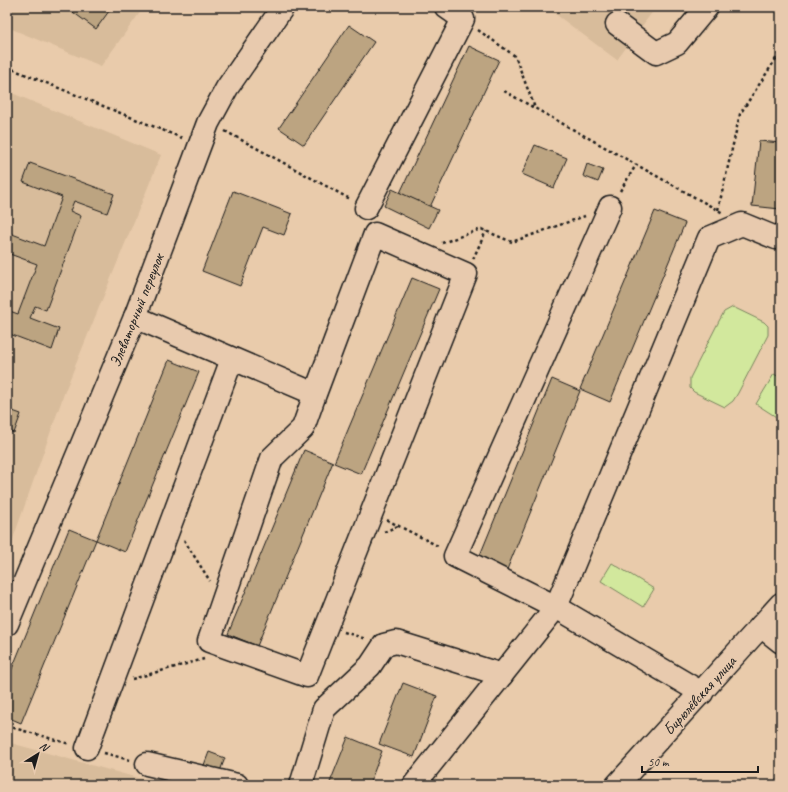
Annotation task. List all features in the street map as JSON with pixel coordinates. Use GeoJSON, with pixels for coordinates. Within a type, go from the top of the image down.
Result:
{"type":"FeatureCollection","features":[{"type":"Feature","properties":{"kind":"street","name":"Элеваторный переулок"},"geometry":{"type":"LineString","coordinates":[[7,624],[135,317],[208,123],[227,88],[283,7]]}},
{"type":"Feature","properties":{"kind":"street"},"geometry":{"type":"LineString","coordinates":[[617,24],[656,53],[677,43],[707,7]]}},
{"type":"Feature","properties":{"kind":"street"},"geometry":{"type":"LineString","coordinates":[[366,208],[455,13]]}},
{"type":"Feature","properties":{"kind":"street"},"geometry":{"type":"LineString","coordinates":[[610,207],[455,556],[556,607],[702,693]]}},
{"type":"Feature","properties":{"kind":"street"},"geometry":{"type":"LineString","coordinates":[[414,785],[556,607],[709,238],[742,224],[776,238],[781,235]]}},
{"type":"Feature","properties":{"kind":"street"},"geometry":{"type":"LineString","coordinates":[[375,234],[466,274],[307,676],[210,641],[272,458],[302,428],[375,234]]}},
{"type":"Feature","properties":{"kind":"street"},"geometry":{"type":"LineString","coordinates":[[135,317],[315,394]]}},
{"type":"Feature","properties":{"kind":"street"},"geometry":{"type":"LineString","coordinates":[[86,748],[232,359]]}},
{"type":"Feature","properties":{"kind":"street","name":"Бирюлёвская улица"},"geometry":{"type":"LineString","coordinates":[[617,785],[702,693],[781,604]]}},
{"type":"Feature","properties":{"kind":"street"},"geometry":{"type":"LineString","coordinates":[[761,626],[781,642]]}},
{"type":"Feature","properties":{"kind":"street"},"geometry":{"type":"LineString","coordinates":[[301,785],[324,709],[370,666],[384,645],[396,642],[502,675]]}},
{"type":"Feature","properties":{"kind":"street"},"geometry":{"type":"LineString","coordinates":[[147,764],[237,785]]}},
{"type":"Feature","properties":{"kind":"path"},"geometry":{"type":"LineString","coordinates":[[455,13],[515,56],[535,108]]}},
{"type":"Feature","properties":{"kind":"path"},"geometry":{"type":"LineString","coordinates":[[718,210],[740,114],[781,51]]}},
{"type":"Feature","properties":{"kind":"path"},"geometry":{"type":"LineString","coordinates":[[7,67],[200,145]]}},
{"type":"Feature","properties":{"kind":"path"},"geometry":{"type":"LineString","coordinates":[[504,91],[742,224]]}},
{"type":"Feature","properties":{"kind":"path"},"geometry":{"type":"LineString","coordinates":[[208,123],[366,208]]}},
{"type":"Feature","properties":{"kind":"path"},"geometry":{"type":"LineString","coordinates":[[436,240],[443,243],[481,229],[512,242],[610,207],[636,165]]}},
{"type":"Feature","properties":{"kind":"path"},"geometry":{"type":"LineString","coordinates":[[466,274],[486,231]]}},
{"type":"Feature","properties":{"kind":"path"},"geometry":{"type":"LineString","coordinates":[[171,520],[223,602]]}},
{"type":"Feature","properties":{"kind":"path"},"geometry":{"type":"LineString","coordinates":[[398,525],[430,542]]}},
{"type":"Feature","properties":{"kind":"path"},"geometry":{"type":"LineString","coordinates":[[327,626],[384,645]]}},
{"type":"Feature","properties":{"kind":"path"},"geometry":{"type":"LineString","coordinates":[[140,677],[207,659]]}},
{"type":"Feature","properties":{"kind":"shaded area"},"geometry":{"type":"Polygon","coordinates":[[[7,7],[144,7],[101,66],[7,27],[7,7]]]}},
{"type":"Feature","properties":{"kind":"shaded area"},"geometry":{"type":"Polygon","coordinates":[[[546,7],[656,7],[617,60],[546,7]]]}},
{"type":"Feature","properties":{"kind":"shaded area"},"geometry":{"type":"Polygon","coordinates":[[[7,91],[161,155],[65,391],[7,556],[7,91]]]}},
{"type":"Feature","properties":{"kind":"shaded area"},"geometry":{"type":"Polygon","coordinates":[[[7,742],[160,784],[163,785],[7,785],[7,742]]]}},
{"type":"Feature","properties":{"kind":"green space"},"geometry":{"type":"Polygon","coordinates":[[[733,307],[764,322],[768,326],[768,335],[738,393],[733,401],[725,407],[694,392],[690,388],[690,378],[724,312],[733,307]]]}},
{"type":"Feature","properties":{"kind":"green space"},"geometry":{"type":"Polygon","coordinates":[[[774,374],[781,378],[781,420],[756,404],[774,374]]]}},
{"type":"Feature","properties":{"kind":"green space"},"geometry":{"type":"Polygon","coordinates":[[[612,563],[654,589],[643,607],[601,581],[612,563]]]}},
{"type":"Feature","properties":{"kind":"building"},"geometry":{"type":"Polygon","coordinates":[[[66,7],[112,7],[96,29],[66,7]]]}},
{"type":"Feature","properties":{"kind":"building"},"geometry":{"type":"Polygon","coordinates":[[[349,25],[374,42],[304,145],[279,128],[349,25]]]}},
{"type":"Feature","properties":{"kind":"building"},"geometry":{"type":"Polygon","coordinates":[[[469,46],[499,60],[430,207],[400,193],[469,46]]]}},
{"type":"Feature","properties":{"kind":"building"},"geometry":{"type":"Polygon","coordinates":[[[759,141],[781,143],[780,209],[752,206],[759,141]]]}},
{"type":"Feature","properties":{"kind":"building"},"geometry":{"type":"Polygon","coordinates":[[[535,145],[567,158],[554,188],[522,174],[535,145]]]}},
{"type":"Feature","properties":{"kind":"building"},"geometry":{"type":"Polygon","coordinates":[[[30,163],[114,194],[107,213],[74,201],[70,211],[81,216],[46,310],[35,306],[30,318],[59,329],[52,350],[7,333],[7,310],[18,314],[37,264],[7,253],[7,232],[44,246],[62,197],[23,182],[30,163]]]}},
{"type":"Feature","properties":{"kind":"building"},"geometry":{"type":"Polygon","coordinates":[[[587,164],[603,170],[598,182],[583,176],[587,164]]]}},
{"type":"Feature","properties":{"kind":"building"},"geometry":{"type":"Polygon","coordinates":[[[392,189],[438,210],[429,228],[384,206],[392,189]]]}},
{"type":"Feature","properties":{"kind":"building"},"geometry":{"type":"Polygon","coordinates":[[[233,191],[292,214],[284,235],[263,227],[240,286],[202,271],[233,191]]]}},
{"type":"Feature","properties":{"kind":"building"},"geometry":{"type":"Polygon","coordinates":[[[655,211],[685,223],[610,402],[580,389],[655,211]]]}},
{"type":"Feature","properties":{"kind":"building"},"geometry":{"type":"Polygon","coordinates":[[[412,278],[439,289],[361,474],[334,463],[412,278]]]}},
{"type":"Feature","properties":{"kind":"building"},"geometry":{"type":"Polygon","coordinates":[[[169,360],[199,372],[125,552],[96,540],[169,360]]]}},
{"type":"Feature","properties":{"kind":"building"},"geometry":{"type":"Polygon","coordinates":[[[552,379],[580,391],[506,572],[478,560],[552,379]]]}},
{"type":"Feature","properties":{"kind":"building"},"geometry":{"type":"Polygon","coordinates":[[[7,409],[21,414],[14,433],[7,430],[7,409]]]}},
{"type":"Feature","properties":{"kind":"building"},"geometry":{"type":"Polygon","coordinates":[[[304,450],[333,462],[257,646],[228,634],[304,450]]]}},
{"type":"Feature","properties":{"kind":"building"},"geometry":{"type":"Polygon","coordinates":[[[69,529],[96,540],[21,723],[7,717],[7,681],[69,529]]]}},
{"type":"Feature","properties":{"kind":"building"},"geometry":{"type":"Polygon","coordinates":[[[403,683],[437,696],[414,757],[379,744],[403,683]]]}},
{"type":"Feature","properties":{"kind":"building"},"geometry":{"type":"Polygon","coordinates":[[[348,737],[382,751],[369,785],[329,785],[348,737]]]}},
{"type":"Feature","properties":{"kind":"building"},"geometry":{"type":"Polygon","coordinates":[[[209,752],[225,758],[220,771],[204,765],[209,752]]]}}]}
